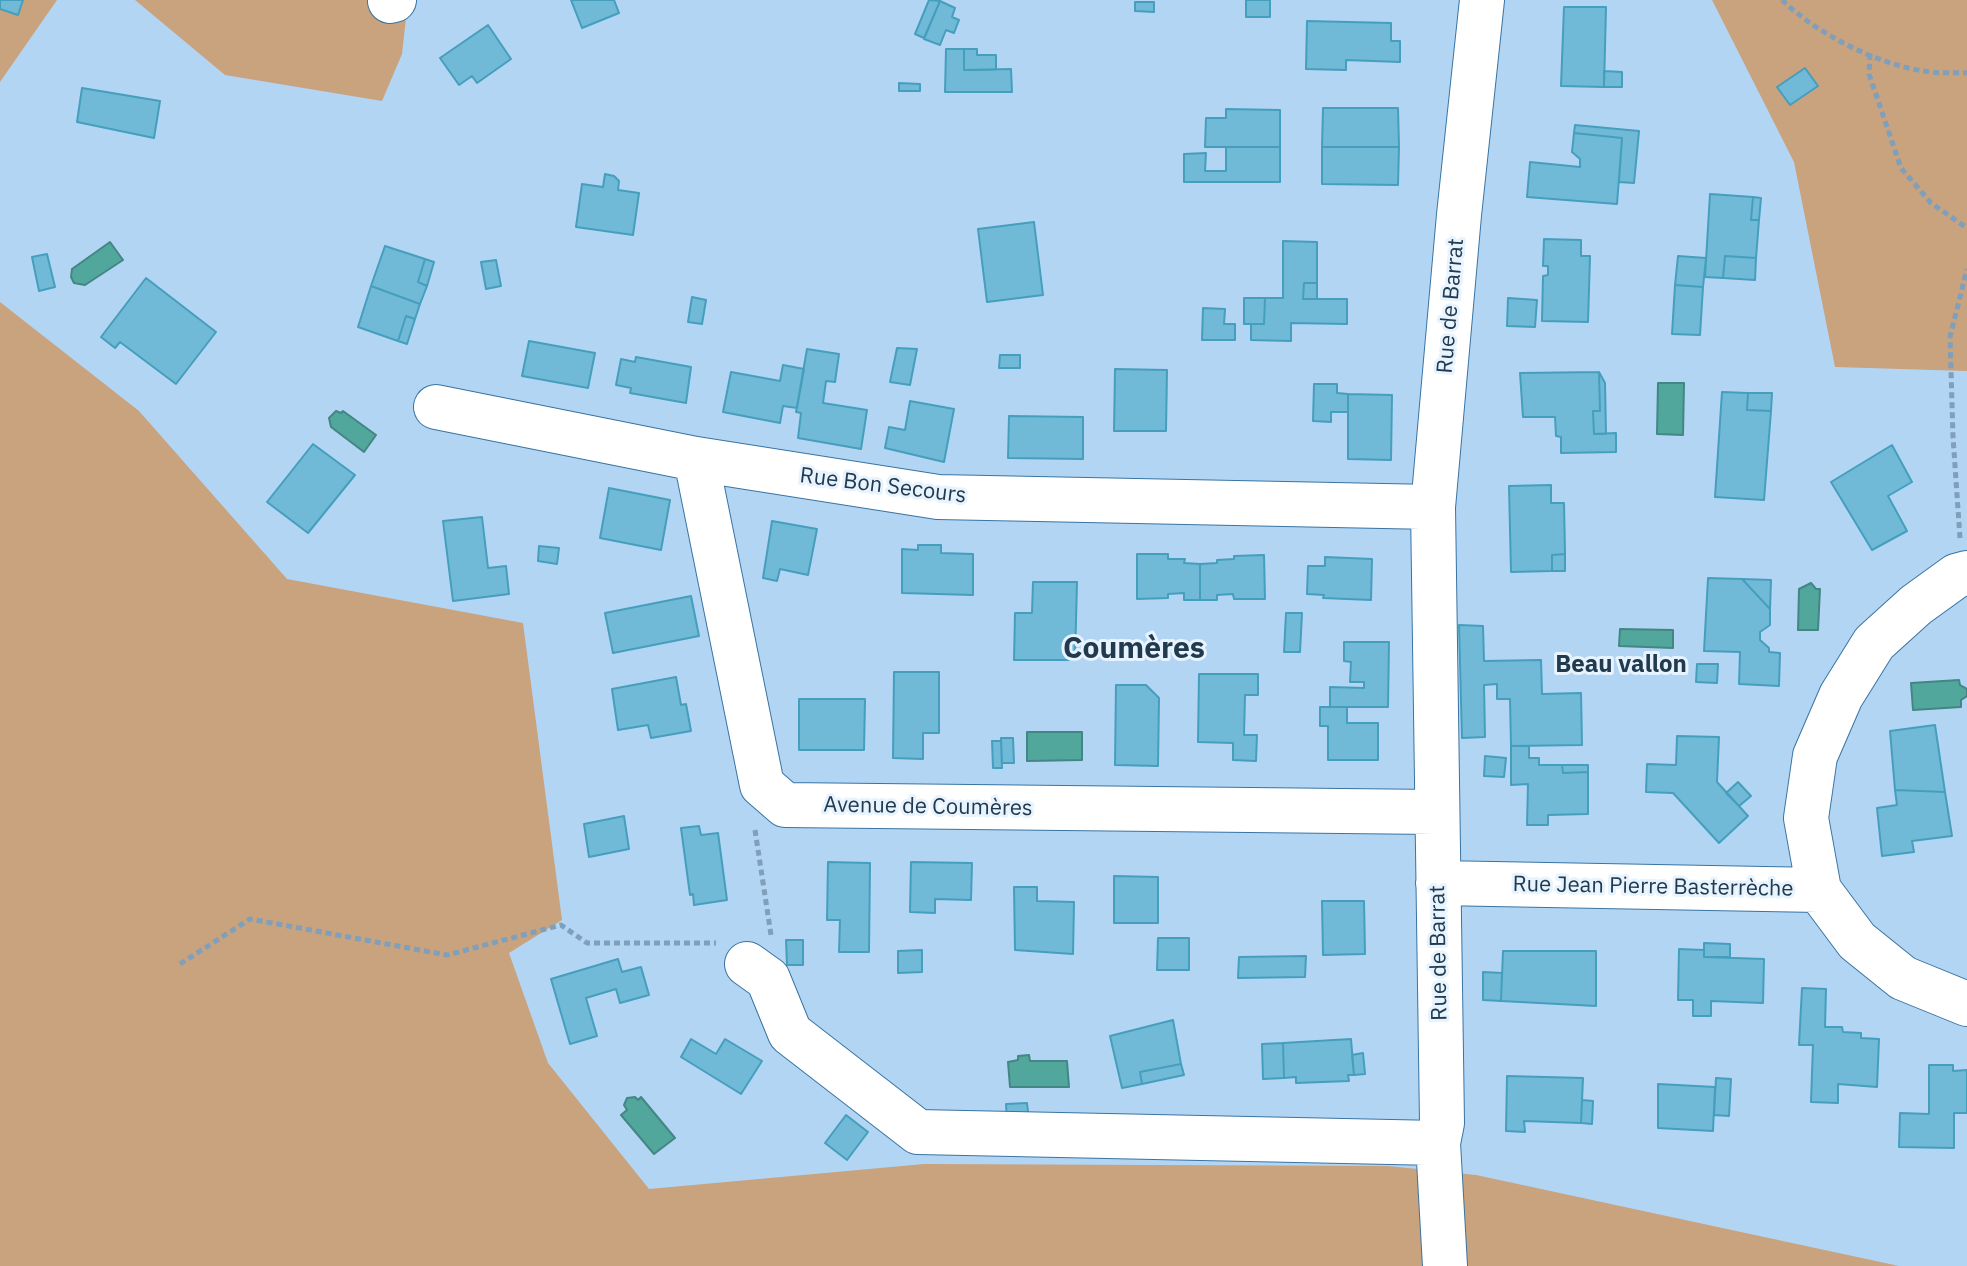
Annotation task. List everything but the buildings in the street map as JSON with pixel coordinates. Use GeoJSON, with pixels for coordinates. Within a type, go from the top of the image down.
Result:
{"type":"FeatureCollection","features":[{"type":"Feature","properties":{"kind":"street","name":"Rue de Barrat"},"geometry":{"type":"LineString","coordinates":[[1445,1266],[1438,1143],[1442,1123],[1435,812],[1433,507],[1460,201],[1482,0]]}},
{"type":"Feature","properties":{"kind":"street","name":"Rue Bon Secours"},"geometry":{"type":"LineString","coordinates":[[436,407],[696,459],[938,497],[1433,507]]}},
{"type":"Feature","properties":{"kind":"street"},"geometry":{"type":"LineString","coordinates":[[696,459],[762,785],[772,794]]}},
{"type":"Feature","properties":{"kind":"street"},"geometry":{"type":"LineString","coordinates":[[1819,890],[1806,818],[1815,756],[1841,696],[1874,643],[1916,605],[1956,576],[1964,558]]}},
{"type":"Feature","properties":{"kind":"street","name":"Avenue de Coumères"},"geometry":{"type":"LineString","coordinates":[[772,794],[785,805],[1435,812]]}},
{"type":"Feature","properties":{"kind":"street","name":"Rue Jean Pierre Basterrèche"},"geometry":{"type":"LineString","coordinates":[[1438,883],[1819,890],[1857,941],[1903,978],[1967,1004]]}},
{"type":"Feature","properties":{"kind":"street"},"geometry":{"type":"LineString","coordinates":[[757,971],[790,1033],[918,1132],[1438,1143]]}},
{"type":"Feature","properties":{"kind":"path"},"geometry":{"type":"LineString","coordinates":[[1782,0],[1796,14],[1823,31],[1870,54],[1924,71],[1967,73]]}},
{"type":"Feature","properties":{"kind":"path"},"geometry":{"type":"LineString","coordinates":[[1870,54],[1869,74],[1901,168],[1931,203],[1967,228]]}},
{"type":"Feature","properties":{"kind":"path"},"geometry":{"type":"LineString","coordinates":[[1964,558],[1953,437],[1950,337],[1967,269]]}},
{"type":"Feature","properties":{"kind":"path"},"geometry":{"type":"LineString","coordinates":[[180,964],[250,919],[447,955],[561,925],[587,943],[738,943],[757,971],[773,953],[754,819],[772,794]]}},
{"type":"Feature","properties":{"kind":"shaded area"},"geometry":{"type":"Polygon","coordinates":[[[0,0],[57,0],[0,82],[0,0]]]}},
{"type":"Feature","properties":{"kind":"shaded area"},"geometry":{"type":"Polygon","coordinates":[[[135,0],[408,0],[402,54],[382,101],[225,75],[135,0]]]}},
{"type":"Feature","properties":{"kind":"shaded area"},"geometry":{"type":"Polygon","coordinates":[[[1712,0],[1967,0],[1967,371],[1835,367],[1794,162],[1712,0]]]}},
{"type":"Feature","properties":{"kind":"shaded area"},"geometry":{"type":"Polygon","coordinates":[[[110,242],[123,260],[85,285],[74,283],[72,269],[110,242]]]}},
{"type":"Feature","properties":{"kind":"shaded area"},"geometry":{"type":"Polygon","coordinates":[[[0,302],[139,411],[287,579],[523,623],[562,920],[509,953],[548,1063],[649,1189],[924,1164],[1388,1166],[1476,1175],[1899,1266],[0,1266],[0,302]]]}},
{"type":"Feature","properties":{"kind":"shaded area"},"geometry":{"type":"Polygon","coordinates":[[[1658,383],[1684,383],[1683,435],[1657,434],[1658,383]]]}},
{"type":"Feature","properties":{"kind":"shaded area"},"geometry":{"type":"Polygon","coordinates":[[[336,411],[343,411],[376,435],[364,452],[331,427],[329,418],[336,411]]]}},
{"type":"Feature","properties":{"kind":"shaded area"},"geometry":{"type":"Polygon","coordinates":[[[1811,583],[1820,589],[1818,630],[1798,630],[1799,589],[1811,583]]]}},
{"type":"Feature","properties":{"kind":"shaded area"},"geometry":{"type":"Polygon","coordinates":[[[1620,629],[1673,630],[1673,648],[1619,646],[1620,629]]]}},
{"type":"Feature","properties":{"kind":"shaded area"},"geometry":{"type":"Polygon","coordinates":[[[1959,680],[1960,685],[1967,689],[1961,707],[1913,710],[1911,683],[1959,680]]]}},
{"type":"Feature","properties":{"kind":"shaded area"},"geometry":{"type":"Polygon","coordinates":[[[1027,732],[1082,732],[1082,760],[1027,761],[1027,732]]]}},
{"type":"Feature","properties":{"kind":"shaded area"},"geometry":{"type":"Polygon","coordinates":[[[1029,1055],[1030,1061],[1067,1061],[1069,1087],[1010,1087],[1008,1062],[1018,1060],[1018,1056],[1029,1055]]]}},
{"type":"Feature","properties":{"kind":"shaded area"},"geometry":{"type":"Polygon","coordinates":[[[635,1097],[638,1100],[641,1097],[675,1138],[654,1154],[621,1115],[627,1110],[624,1105],[627,1098],[635,1097]]]}},
{"type":"Feature","properties":{"kind":"district","name":"Coumères"},"geometry":{"type":"Point","coordinates":[1134,649]}},
{"type":"Feature","properties":{"kind":"district","name":"Beau vallon"},"geometry":{"type":"Point","coordinates":[1621,665]}}]}
